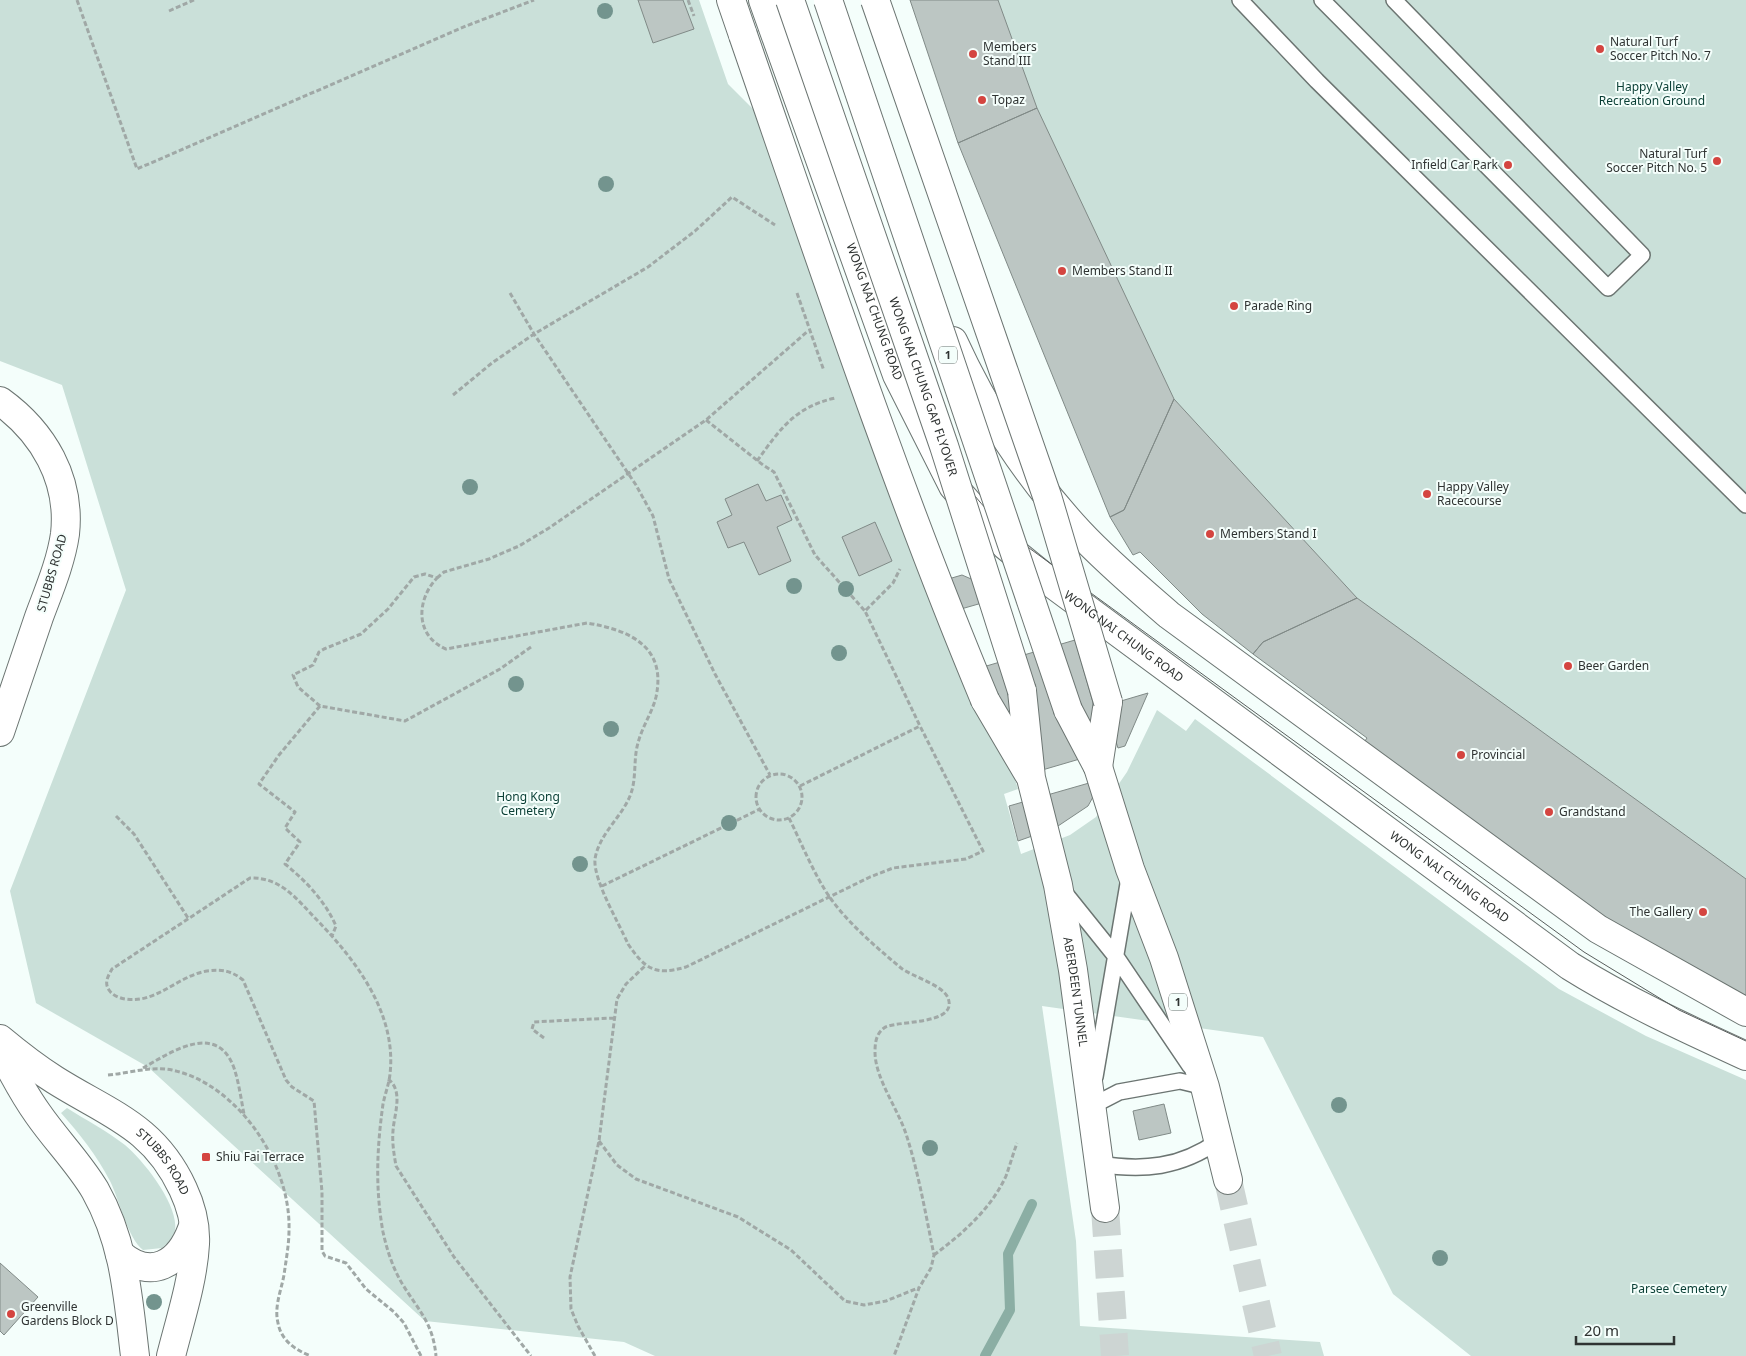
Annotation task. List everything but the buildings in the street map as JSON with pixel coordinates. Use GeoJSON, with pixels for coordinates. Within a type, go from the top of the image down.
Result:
{"type":"FeatureCollection","features":[{"type":"Feature","properties":{"kind":"main road"},"geometry":{"type":"LineString","coordinates":[[731,0],[866,391],[942,597],[985,700],[1001,731],[1032,778]]}},
{"type":"Feature","properties":{"kind":"main road","name":"WONG NAI CHUNG ROAD"},"geometry":{"type":"LineString","coordinates":[[763,0],[896,375],[953,486],[1006,546],[1099,620],[1570,966],[1612,992],[1656,1015],[1746,1056]]}},
{"type":"Feature","properties":{"kind":"main road","name":"WONG NAI CHUNG GAP FLYOVER"},"geometry":{"type":"LineString","coordinates":[[790,0],[944,446],[1004,631],[1022,690],[1032,778]]}},
{"type":"Feature","properties":{"kind":"main road","name":"1"},"geometry":{"type":"LineString","coordinates":[[828,0],[1068,710],[1098,767],[1128,862],[1164,958],[1205,1088],[1228,1180]]}},
{"type":"Feature","properties":{"kind":"main road"},"geometry":{"type":"LineString","coordinates":[[833,0],[930,288],[946,327],[964,364],[1010,446],[1040,487],[1079,533],[1128,580],[1169,615],[1598,929],[1746,1012]]}},
{"type":"Feature","properties":{"kind":"main road"},"geometry":{"type":"LineString","coordinates":[[875,0],[1069,564],[1108,702],[1098,767]]}},
{"type":"Feature","properties":{"kind":"main road","name":"STUBBS ROAD"},"geometry":{"type":"LineString","coordinates":[[0,401],[25,421],[52,458],[62,487],[66,519],[56,570],[0,732]]}},
{"type":"Feature","properties":{"kind":"main road","name":"ABERDEEN TUNNEL"},"geometry":{"type":"LineString","coordinates":[[1032,778],[1056,878],[1073,970],[1090,1108],[1105,1208]]}},
{"type":"Feature","properties":{"kind":"main road","name":"STUBBS ROAD"},"geometry":{"type":"LineString","coordinates":[[0,1039],[55,1080],[123,1118],[143,1132],[161,1152],[177,1176],[188,1200],[194,1223],[195,1243],[192,1266],[171,1356]]}},
{"type":"Feature","properties":{"kind":"main road"},"geometry":{"type":"LineString","coordinates":[[0,1048],[38,1114],[95,1190],[105,1210],[120,1254],[128,1288],[135,1356]]}},
{"type":"Feature","properties":{"kind":"main road"},"geometry":{"type":"LineString","coordinates":[[120,1254],[138,1266],[150,1268],[162,1265],[173,1260],[182,1250],[194,1223]]}},
{"type":"Feature","properties":{"kind":"lane"},"geometry":{"type":"LineString","coordinates":[[1240,0],[1331,94],[1746,505]]}},
{"type":"Feature","properties":{"kind":"lane"},"geometry":{"type":"LineString","coordinates":[[1322,0],[1608,288],[1642,255],[1394,0]]}},
{"type":"Feature","properties":{"kind":"lane"},"geometry":{"type":"LineString","coordinates":[[1090,1108],[1117,958],[1128,862]]}},
{"type":"Feature","properties":{"kind":"lane"},"geometry":{"type":"LineString","coordinates":[[1056,878],[1117,958],[1205,1088]]}},
{"type":"Feature","properties":{"kind":"lane"},"geometry":{"type":"LineString","coordinates":[[1090,1108],[1118,1092],[1171,1082],[1180,1081],[1205,1088]]}},
{"type":"Feature","properties":{"kind":"lane"},"geometry":{"type":"LineString","coordinates":[[1098,1164],[1126,1168],[1172,1165],[1208,1149],[1218,1141]]}},
{"type":"Feature","properties":{"kind":"path"},"geometry":{"type":"LineString","coordinates":[[77,0],[136,169],[466,26],[534,0]]}},
{"type":"Feature","properties":{"kind":"path"},"geometry":{"type":"LineString","coordinates":[[169,11],[194,0]]}},
{"type":"Feature","properties":{"kind":"path"},"geometry":{"type":"LineString","coordinates":[[688,0],[694,16]]}},
{"type":"Feature","properties":{"kind":"path"},"geometry":{"type":"LineString","coordinates":[[453,395],[492,363],[534,334],[648,267],[695,231],[732,197],[776,226]]}},
{"type":"Feature","properties":{"kind":"path"},"geometry":{"type":"LineString","coordinates":[[510,292],[534,334],[628,474],[653,516],[669,579],[715,674],[770,776]]}},
{"type":"Feature","properties":{"kind":"path"},"geometry":{"type":"LineString","coordinates":[[706,420],[757,461],[774,472],[814,555],[865,610],[920,726],[983,851],[966,859],[893,868],[870,877],[686,967],[662,971],[645,966],[628,944],[596,868],[598,847],[630,795],[635,752],[656,698],[658,681],[656,662],[642,644],[629,634],[609,627],[586,624],[446,649],[430,640],[422,624],[422,605],[428,586],[444,572],[489,559],[518,546],[549,528],[706,420],[808,331]]}},
{"type":"Feature","properties":{"kind":"path"},"geometry":{"type":"LineString","coordinates":[[757,461],[787,422],[803,409],[835,398]]}},
{"type":"Feature","properties":{"kind":"path"},"geometry":{"type":"LineString","coordinates":[[436,578],[425,574],[414,577],[388,609],[360,634],[319,652],[313,665],[292,675],[298,687],[320,706],[405,721],[500,669],[531,647]]}},
{"type":"Feature","properties":{"kind":"path"},"geometry":{"type":"LineString","coordinates":[[865,610],[893,583]]}},
{"type":"Feature","properties":{"kind":"path"},"geometry":{"type":"LineString","coordinates":[[320,706],[279,755],[259,784],[295,812],[284,828],[300,842],[284,864],[296,873],[321,900],[336,926],[332,936]]}},
{"type":"Feature","properties":{"kind":"path"},"geometry":{"type":"LineString","coordinates":[[800,786],[920,726]]}},
{"type":"Feature","properties":{"kind":"path"},"geometry":{"type":"LineString","coordinates":[[787,775],[800,786],[802,801],[797,811],[789,818],[784,820],[773,819],[760,809],[757,794],[759,786],[770,776],[787,775]]}},
{"type":"Feature","properties":{"kind":"path"},"geometry":{"type":"LineString","coordinates":[[602,886],[760,809]]}},
{"type":"Feature","properties":{"kind":"path"},"geometry":{"type":"LineString","coordinates":[[116,816],[134,834],[188,918]]}},
{"type":"Feature","properties":{"kind":"path"},"geometry":{"type":"LineString","coordinates":[[789,818],[830,898],[851,922],[906,971],[943,991],[949,999],[948,1008],[942,1015],[927,1020],[892,1024],[878,1033],[875,1042],[876,1065],[899,1114],[907,1138],[934,1255],[931,1268],[919,1288],[894,1356]]}},
{"type":"Feature","properties":{"kind":"path"},"geometry":{"type":"LineString","coordinates":[[421,1356],[404,1323],[394,1312],[366,1289],[346,1263],[325,1256],[322,1251],[322,1192],[314,1101],[292,1088],[286,1080],[243,980],[234,973],[224,970],[201,972],[184,979],[154,997],[136,1000],[120,998],[110,993],[106,986],[107,977],[112,969],[250,878],[274,881],[292,893],[332,936],[364,977],[376,1002],[388,1045],[388,1079],[377,1159],[377,1194],[381,1221],[393,1264],[403,1286],[422,1311],[435,1343],[436,1356]]}},
{"type":"Feature","properties":{"kind":"path"},"geometry":{"type":"LineString","coordinates":[[595,1356],[578,1326],[569,1296],[574,1250],[599,1141],[614,1018],[620,992],[645,966]]}},
{"type":"Feature","properties":{"kind":"path"},"geometry":{"type":"LineString","coordinates":[[544,1038],[532,1029],[534,1022],[614,1018]]}},
{"type":"Feature","properties":{"kind":"path"},"geometry":{"type":"LineString","coordinates":[[123,1073],[142,1068],[190,1044],[216,1045],[224,1051],[234,1068],[244,1114]]}},
{"type":"Feature","properties":{"kind":"path"},"geometry":{"type":"LineString","coordinates":[[142,1068],[171,1070],[191,1076],[216,1090],[244,1114],[263,1140],[273,1162],[288,1207],[288,1244],[276,1308],[277,1321],[280,1334],[291,1346],[311,1356]]}},
{"type":"Feature","properties":{"kind":"path"},"geometry":{"type":"LineString","coordinates":[[388,1079],[394,1084],[397,1093],[393,1130],[393,1150],[396,1166],[454,1257],[530,1356]]}},
{"type":"Feature","properties":{"kind":"path"},"geometry":{"type":"LineString","coordinates":[[599,1141],[617,1165],[636,1179],[738,1217],[759,1229],[791,1250],[845,1300],[864,1305],[886,1301],[919,1288]]}},
{"type":"Feature","properties":{"kind":"path"},"geometry":{"type":"LineString","coordinates":[[934,1255],[975,1221],[986,1207],[1005,1177],[1017,1143]]}},
{"type":"Feature","properties":{"kind":"green space","name":"Hong Kong Cemetery"},"geometry":{"type":"Polygon","coordinates":[[[0,0],[699,0],[728,84],[760,116],[960,676],[980,668],[1018,789],[1004,794],[1021,854],[1070,835],[1096,817],[1127,772],[1157,710],[1186,731],[1195,719],[1559,989],[1646,1036],[1746,1080],[1746,1356],[1471,1356],[1393,1294],[1263,1037],[1042,1006],[1076,1241],[1080,1326],[1320,1342],[1324,1356],[655,1356],[624,1342],[425,1321],[148,1067],[36,1003],[10,891],[126,590],[62,385],[0,361],[0,0]]]}},
{"type":"Feature","properties":{"kind":"green space","name":"Happy Valley Racecourse"},"geometry":{"type":"Polygon","coordinates":[[[910,0],[1746,0],[1746,1002],[1367,738],[1253,654],[1202,614],[1140,552],[910,0]]]}},
{"type":"Feature","properties":{"kind":"green space"},"geometry":{"type":"Polygon","coordinates":[[[67,1108],[125,1145],[150,1172],[166,1196],[175,1220],[173,1235],[162,1248],[143,1250],[138,1245],[128,1228],[110,1181],[100,1163],[61,1113],[67,1108]]]}},
{"type":"Feature","properties":{"kind":"waterway"},"geometry":{"type":"LineString","coordinates":[[985,1356],[1010,1310],[1008,1254],[1032,1204]]}},
{"type":"Feature","properties":{"kind":"tunnel"},"geometry":{"type":"LineString","coordinates":[[1228,1180],[1268,1356]]}},
{"type":"Feature","properties":{"kind":"tunnel"},"geometry":{"type":"LineString","coordinates":[[1105,1208],[1115,1356]]}},
{"type":"Feature","properties":{"kind":"tram line"},"geometry":{"type":"LineString","coordinates":[[784,0],[928,421],[957,473],[981,504],[1025,545],[1584,952],[1679,1010],[1746,1041]]}},
{"type":"Feature","properties":{"kind":"place","name":"Natural Turf Soccer Pitch No. 7"},"geometry":{"type":"Point","coordinates":[1600,49]}},
{"type":"Feature","properties":{"kind":"place","name":"Members Stand III"},"geometry":{"type":"Point","coordinates":[973,54]}},
{"type":"Feature","properties":{"kind":"place","name":"Topaz"},"geometry":{"type":"Point","coordinates":[982,100]}},
{"type":"Feature","properties":{"kind":"place","name":"Natural Turf Soccer Pitch No. 5"},"geometry":{"type":"Point","coordinates":[1717,161]}},
{"type":"Feature","properties":{"kind":"place","name":"Infield Car Park"},"geometry":{"type":"Point","coordinates":[1508,165]}},
{"type":"Feature","properties":{"kind":"place","name":"Members Stand II"},"geometry":{"type":"Point","coordinates":[1062,271]}},
{"type":"Feature","properties":{"kind":"place","name":"Parade Ring"},"geometry":{"type":"Point","coordinates":[1234,306]}},
{"type":"Feature","properties":{"kind":"place","name":"Happy Valley Racecourse"},"geometry":{"type":"Point","coordinates":[1427,494]}},
{"type":"Feature","properties":{"kind":"place","name":"Members Stand I"},"geometry":{"type":"Point","coordinates":[1210,534]}},
{"type":"Feature","properties":{"kind":"place","name":"Beer Garden"},"geometry":{"type":"Point","coordinates":[1568,666]}},
{"type":"Feature","properties":{"kind":"place","name":"Provincial"},"geometry":{"type":"Point","coordinates":[1461,755]}},
{"type":"Feature","properties":{"kind":"place","name":"Grandstand"},"geometry":{"type":"Point","coordinates":[1549,812]}},
{"type":"Feature","properties":{"kind":"place","name":"The Gallery"},"geometry":{"type":"Point","coordinates":[1703,912]}},
{"type":"Feature","properties":{"kind":"place","name":"Shiu Fai Terrace"},"geometry":{"type":"Point","coordinates":[206,1157]}},
{"type":"Feature","properties":{"kind":"place","name":"Greenville Gardens Block D"},"geometry":{"type":"Point","coordinates":[11,1314]}},
{"type":"Feature","properties":{"kind":"park label","name":"Happy Valley Recreation Ground"},"geometry":{"type":"Point","coordinates":[1652,94]}},
{"type":"Feature","properties":{"kind":"park label","name":"Parsee Cemetery"},"geometry":{"type":"Point","coordinates":[1679,1289]}}]}
